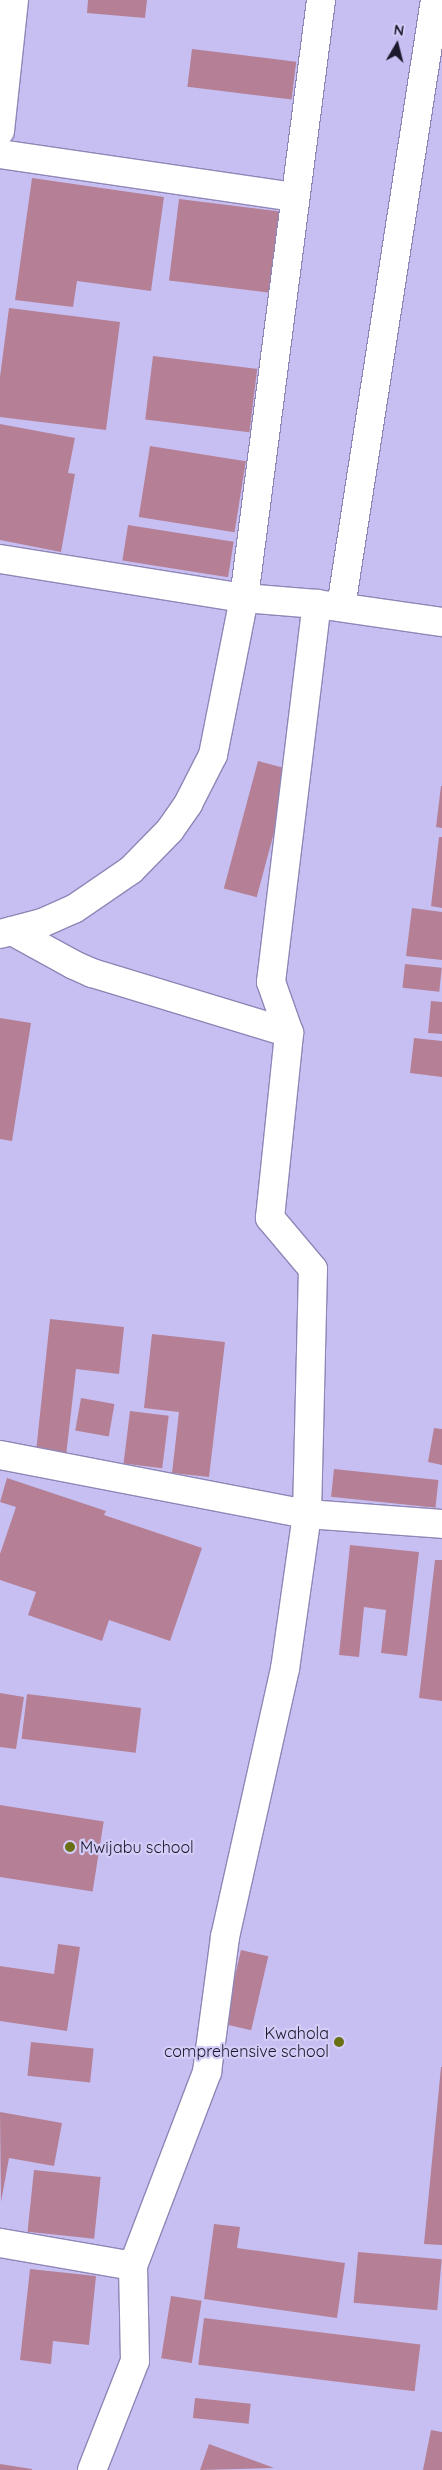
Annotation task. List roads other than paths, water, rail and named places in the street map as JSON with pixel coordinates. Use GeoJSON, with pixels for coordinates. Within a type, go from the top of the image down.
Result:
{"type":"FeatureCollection","features":[{"type":"Feature","properties":{"kind":"street"},"geometry":{"type":"LineString","coordinates":[[0,131],[14,0]]}},
{"type":"Feature","properties":{"kind":"street"},"geometry":{"type":"LineString","coordinates":[[6,933],[42,923],[74,910],[131,870],[170,830],[188,804],[213,755],[244,598],[321,0]]}},
{"type":"Feature","properties":{"kind":"street"},"geometry":{"type":"LineString","coordinates":[[92,2470],[135,2361],[133,2266],[207,2072],[225,1937],[285,1669],[306,1514],[313,1269],[270,1218],[290,1033],[271,982],[329,606],[435,0]]}},
{"type":"Feature","properties":{"kind":"street"},"geometry":{"type":"LineString","coordinates":[[0,154],[295,197]]}},
{"type":"Feature","properties":{"kind":"street"},"geometry":{"type":"LineString","coordinates":[[0,559],[244,598],[329,606],[442,622]]}},
{"type":"Feature","properties":{"kind":"street"},"geometry":{"type":"LineString","coordinates":[[6,933],[92,973],[290,1033]]}},
{"type":"Feature","properties":{"kind":"street"},"geometry":{"type":"LineString","coordinates":[[0,1454],[306,1514],[442,1524]]}},
{"type":"Feature","properties":{"kind":"street"},"geometry":{"type":"LineString","coordinates":[[0,2243],[133,2266]]}},
{"type":"Feature","properties":{"kind":"place","name":"Mwijabu school"},"geometry":{"type":"Point","coordinates":[70,1847]}},
{"type":"Feature","properties":{"kind":"place","name":"Kwahola comprehensive school"},"geometry":{"type":"Point","coordinates":[339,2042]}}]}
